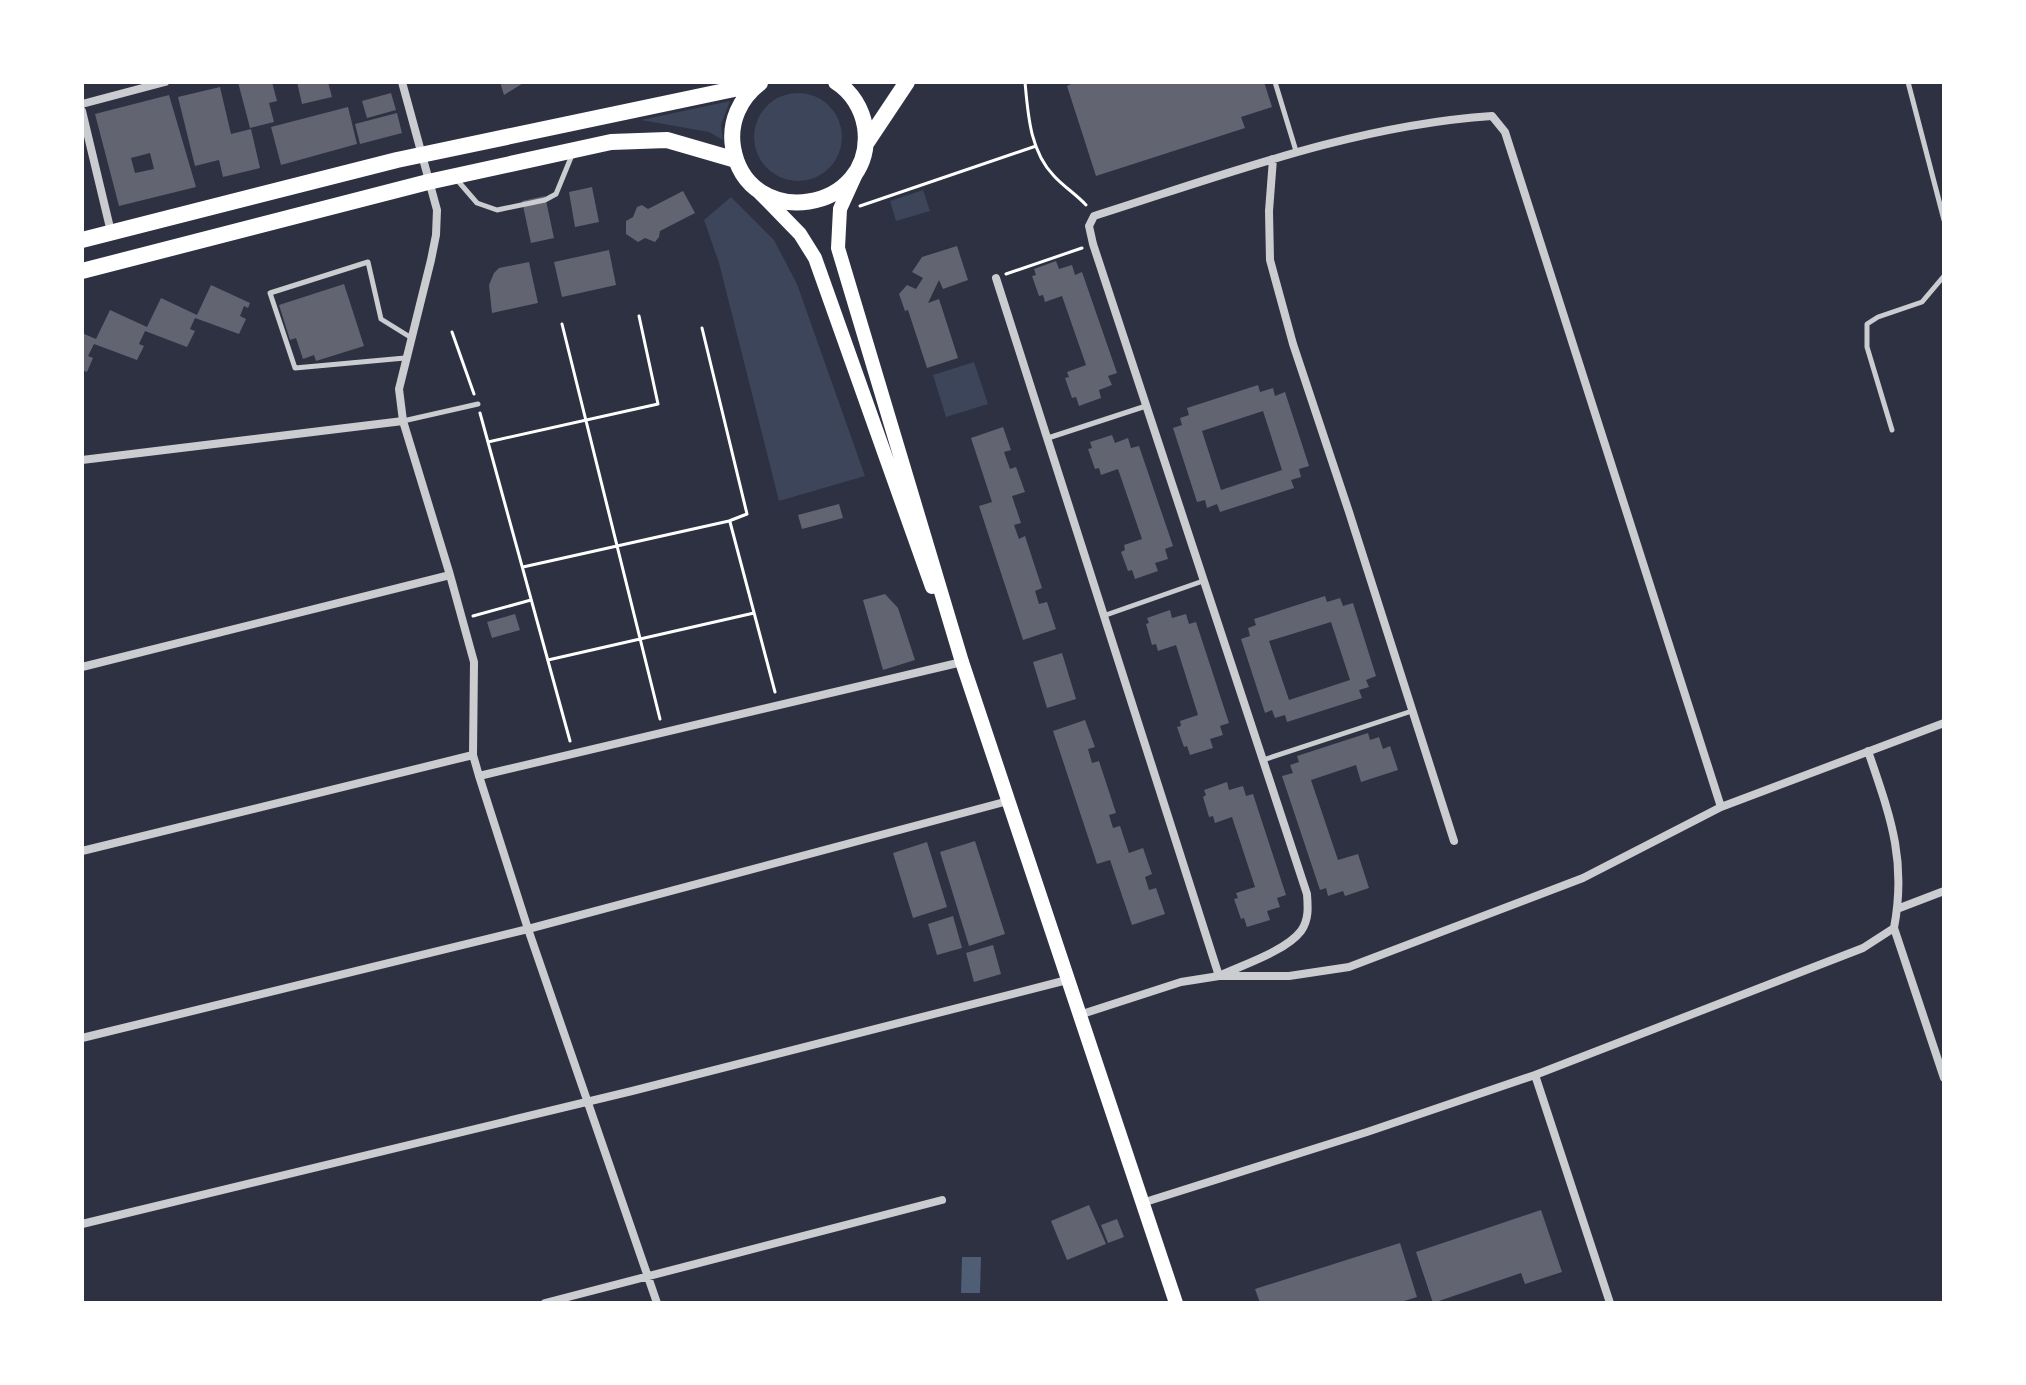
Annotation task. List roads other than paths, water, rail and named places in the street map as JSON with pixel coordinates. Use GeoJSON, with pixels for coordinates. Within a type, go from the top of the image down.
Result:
{"type":"FeatureCollection","features":[{"type":"Feature","properties":{"kind":"main road"},"geometry":{"type":"LineString","coordinates":[[836,82],[852,96],[859,108],[867,142]]}},
{"type":"Feature","properties":{"kind":"main road"},"geometry":{"type":"LineString","coordinates":[[907,82],[867,142],[840,209],[838,248],[962,662],[1176,1303]]}},
{"type":"Feature","properties":{"kind":"main road"},"geometry":{"type":"LineString","coordinates":[[82,240],[421,155],[760,83]]}},
{"type":"Feature","properties":{"kind":"main road"},"geometry":{"type":"LineString","coordinates":[[760,83],[749,92],[736,112],[732,136],[736,160],[748,181],[800,234],[815,258],[934,593],[962,662]]}},
{"type":"Feature","properties":{"kind":"main road"},"geometry":{"type":"LineString","coordinates":[[82,271],[428,182],[574,149],[638,139],[667,140],[736,160]]}},
{"type":"Feature","properties":{"kind":"main road"},"geometry":{"type":"LineString","coordinates":[[748,181],[769,197],[795,204],[809,203],[834,194],[853,176],[860,164]]}},
{"type":"Feature","properties":{"kind":"street"},"geometry":{"type":"LineString","coordinates":[[82,104],[165,82]]}},
{"type":"Feature","properties":{"kind":"street"},"geometry":{"type":"LineString","coordinates":[[402,82],[437,210],[436,235],[399,389],[403,421],[474,662],[473,755],[479,776],[528,929],[657,1303]]}},
{"type":"Feature","properties":{"kind":"street"},"geometry":{"type":"LineString","coordinates":[[82,111],[111,232]]}},
{"type":"Feature","properties":{"kind":"street"},"geometry":{"type":"LineString","coordinates":[[1219,976],[1287,943],[1302,930],[1308,915],[1307,894],[1093,244],[1089,226],[1094,216],[1296,151],[1447,119],[1492,116],[1505,132],[1721,807]]}},
{"type":"Feature","properties":{"kind":"street"},"geometry":{"type":"LineString","coordinates":[[1273,159],[1269,211],[1270,260],[1293,344],[1454,841]]}},
{"type":"Feature","properties":{"kind":"street"},"geometry":{"type":"LineString","coordinates":[[996,278],[1219,976]]}},
{"type":"Feature","properties":{"kind":"street"},"geometry":{"type":"LineString","coordinates":[[82,460],[403,421]]}},
{"type":"Feature","properties":{"kind":"street"},"geometry":{"type":"LineString","coordinates":[[82,667],[450,575]]}},
{"type":"Feature","properties":{"kind":"street"},"geometry":{"type":"LineString","coordinates":[[479,776],[962,662]]}},
{"type":"Feature","properties":{"kind":"street"},"geometry":{"type":"LineString","coordinates":[[1079,1015],[1181,982],[1219,976],[1289,976],[1349,967],[1583,878],[1721,807],[1944,723]]}},
{"type":"Feature","properties":{"kind":"street"},"geometry":{"type":"LineString","coordinates":[[1868,751],[1895,830],[1899,864],[1894,928],[1941,1056],[1944,1078]]}},
{"type":"Feature","properties":{"kind":"street"},"geometry":{"type":"LineString","coordinates":[[82,851],[473,755]]}},
{"type":"Feature","properties":{"kind":"street"},"geometry":{"type":"LineString","coordinates":[[82,1038],[528,929],[1008,801]]}},
{"type":"Feature","properties":{"kind":"street"},"geometry":{"type":"LineString","coordinates":[[1897,909],[1944,891]]}},
{"type":"Feature","properties":{"kind":"street"},"geometry":{"type":"LineString","coordinates":[[1142,1203],[1535,1075],[1863,948],[1894,928]]}},
{"type":"Feature","properties":{"kind":"street"},"geometry":{"type":"LineString","coordinates":[[82,1224],[588,1102],[1067,980]]}},
{"type":"Feature","properties":{"kind":"street"},"geometry":{"type":"LineString","coordinates":[[1535,1075],[1610,1303]]}},
{"type":"Feature","properties":{"kind":"street"},"geometry":{"type":"LineString","coordinates":[[545,1303],[942,1200]]}},
{"type":"Feature","properties":{"kind":"lane"},"geometry":{"type":"LineString","coordinates":[[1275,82],[1296,151]]}},
{"type":"Feature","properties":{"kind":"lane"},"geometry":{"type":"LineString","coordinates":[[1908,82],[1944,220]]}},
{"type":"Feature","properties":{"kind":"lane"},"geometry":{"type":"LineString","coordinates":[[455,177],[477,203],[497,210],[545,200],[556,194],[574,149]]}},
{"type":"Feature","properties":{"kind":"lane"},"geometry":{"type":"LineString","coordinates":[[405,358],[295,368],[270,293],[368,262],[381,319],[410,337]]}},
{"type":"Feature","properties":{"kind":"lane"},"geometry":{"type":"LineString","coordinates":[[1892,430],[1867,347],[1867,324],[1878,317],[1922,302],[1944,276]]}},
{"type":"Feature","properties":{"kind":"lane"},"geometry":{"type":"LineString","coordinates":[[403,421],[478,404]]}},
{"type":"Feature","properties":{"kind":"lane"},"geometry":{"type":"LineString","coordinates":[[1047,438],[1146,406]]}},
{"type":"Feature","properties":{"kind":"lane"},"geometry":{"type":"LineString","coordinates":[[1103,616],[1204,581]]}},
{"type":"Feature","properties":{"kind":"lane"},"geometry":{"type":"LineString","coordinates":[[1263,760],[1412,711]]}}]}
